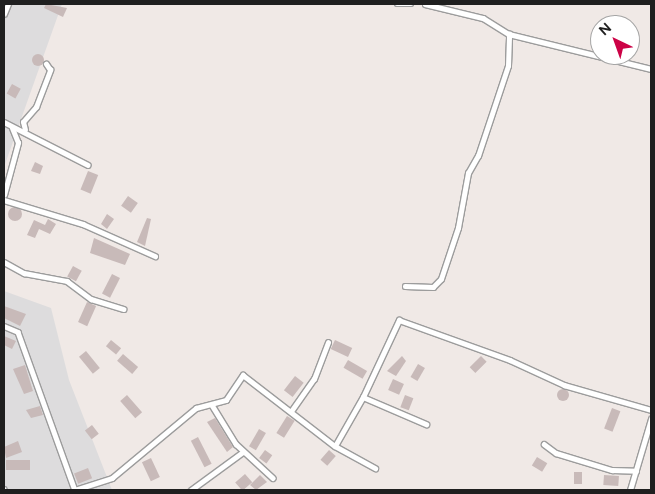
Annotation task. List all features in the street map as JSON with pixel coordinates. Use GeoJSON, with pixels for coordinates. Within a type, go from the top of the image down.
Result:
{"type":"FeatureCollection","features":[{"type":"Feature","properties":{"kind":"street"},"geometry":{"type":"LineString","coordinates":[[4,14],[8,4]]}},
{"type":"Feature","properties":{"kind":"street"},"geometry":{"type":"LineString","coordinates":[[396,4],[411,4]]}},
{"type":"Feature","properties":{"kind":"street"},"geometry":{"type":"LineString","coordinates":[[425,4],[483,18],[508,34],[524,34],[578,54],[651,69]]}},
{"type":"Feature","properties":{"kind":"street"},"geometry":{"type":"LineString","coordinates":[[405,286],[433,287],[441,279],[458,228],[468,173],[478,156],[508,66],[508,34]]}},
{"type":"Feature","properties":{"kind":"street"},"geometry":{"type":"LineString","coordinates":[[26,131],[23,122],[36,107],[50,70],[46,64]]}},
{"type":"Feature","properties":{"kind":"street"},"geometry":{"type":"LineString","coordinates":[[4,122],[18,136],[4,195]]}},
{"type":"Feature","properties":{"kind":"street"},"geometry":{"type":"LineString","coordinates":[[12,128],[26,131],[88,166]]}},
{"type":"Feature","properties":{"kind":"street"},"geometry":{"type":"LineString","coordinates":[[4,200],[83,224],[156,256]]}},
{"type":"Feature","properties":{"kind":"street"},"geometry":{"type":"LineString","coordinates":[[4,262],[24,273],[67,281],[91,299],[123,309]]}},
{"type":"Feature","properties":{"kind":"street"},"geometry":{"type":"LineString","coordinates":[[335,446],[363,397],[399,320],[510,360],[564,385],[651,410]]}},
{"type":"Feature","properties":{"kind":"street"},"geometry":{"type":"LineString","coordinates":[[4,326],[18,332],[75,490],[112,478],[196,408],[226,400],[240,378],[247,374],[335,446],[375,468]]}},
{"type":"Feature","properties":{"kind":"street"},"geometry":{"type":"LineString","coordinates":[[292,410],[314,379],[328,343]]}},
{"type":"Feature","properties":{"kind":"street"},"geometry":{"type":"LineString","coordinates":[[363,397],[389,405],[426,424]]}},
{"type":"Feature","properties":{"kind":"street"},"geometry":{"type":"LineString","coordinates":[[212,405],[243,452],[273,478]]}},
{"type":"Feature","properties":{"kind":"street"},"geometry":{"type":"LineString","coordinates":[[630,490],[651,419]]}},
{"type":"Feature","properties":{"kind":"street"},"geometry":{"type":"LineString","coordinates":[[544,444],[556,453],[612,470],[636,471]]}},
{"type":"Feature","properties":{"kind":"street"},"geometry":{"type":"LineString","coordinates":[[191,490],[243,452]]}},
{"type":"Feature","properties":{"kind":"shaded area"},"geometry":{"type":"Polygon","coordinates":[[[4,4],[62,4],[4,167],[4,4]]]}},
{"type":"Feature","properties":{"kind":"shaded area"},"geometry":{"type":"Polygon","coordinates":[[[4,291],[51,308],[69,380],[112,490],[4,490],[4,291]]]}},
{"type":"Feature","properties":{"kind":"building"},"geometry":{"type":"Polygon","coordinates":[[[46,4],[67,8],[63,17],[44,8],[46,4]]]}},
{"type":"Feature","properties":{"kind":"building"},"geometry":{"type":"Polygon","coordinates":[[[36,54],[40,54],[44,60],[40,66],[36,66],[32,62],[32,58],[36,54]]]}},
{"type":"Feature","properties":{"kind":"building"},"geometry":{"type":"Polygon","coordinates":[[[12,84],[21,89],[15,98],[7,94],[12,84]]]}},
{"type":"Feature","properties":{"kind":"building"},"geometry":{"type":"Polygon","coordinates":[[[35,162],[43,166],[40,174],[31,171],[35,162]]]}},
{"type":"Feature","properties":{"kind":"building"},"geometry":{"type":"Polygon","coordinates":[[[88,171],[98,175],[91,194],[81,190],[88,171]]]}},
{"type":"Feature","properties":{"kind":"building"},"geometry":{"type":"Polygon","coordinates":[[[128,196],[138,203],[131,213],[121,206],[128,196]]]}},
{"type":"Feature","properties":{"kind":"building"},"geometry":{"type":"Polygon","coordinates":[[[15,207],[20,209],[22,214],[20,219],[15,221],[10,219],[8,214],[10,209],[15,207]]]}},
{"type":"Feature","properties":{"kind":"building"},"geometry":{"type":"Polygon","coordinates":[[[107,214],[114,219],[107,229],[101,224],[107,214]]]}},
{"type":"Feature","properties":{"kind":"building"},"geometry":{"type":"Polygon","coordinates":[[[147,218],[151,219],[145,246],[137,242],[147,218]]]}},
{"type":"Feature","properties":{"kind":"building"},"geometry":{"type":"Polygon","coordinates":[[[48,219],[56,224],[50,234],[39,229],[35,238],[27,235],[34,220],[45,225],[48,219]]]}},
{"type":"Feature","properties":{"kind":"building"},"geometry":{"type":"Polygon","coordinates":[[[94,238],[130,254],[125,265],[90,253],[94,238]]]}},
{"type":"Feature","properties":{"kind":"building"},"geometry":{"type":"Polygon","coordinates":[[[73,266],[82,271],[76,281],[67,276],[73,266]]]}},
{"type":"Feature","properties":{"kind":"building"},"geometry":{"type":"Polygon","coordinates":[[[112,274],[120,278],[110,298],[102,294],[112,274]]]}},
{"type":"Feature","properties":{"kind":"building"},"geometry":{"type":"Polygon","coordinates":[[[87,302],[96,306],[87,326],[78,322],[87,302]]]}},
{"type":"Feature","properties":{"kind":"building"},"geometry":{"type":"Polygon","coordinates":[[[4,306],[26,314],[20,326],[4,318],[4,306]]]}},
{"type":"Feature","properties":{"kind":"building"},"geometry":{"type":"Polygon","coordinates":[[[4,336],[16,341],[12,349],[4,345],[4,336]]]}},
{"type":"Feature","properties":{"kind":"building"},"geometry":{"type":"Polygon","coordinates":[[[111,340],[121,348],[116,354],[106,346],[111,340]]]}},
{"type":"Feature","properties":{"kind":"building"},"geometry":{"type":"Polygon","coordinates":[[[335,340],[352,348],[348,357],[331,349],[335,340]]]}},
{"type":"Feature","properties":{"kind":"building"},"geometry":{"type":"Polygon","coordinates":[[[86,351],[100,368],[93,374],[79,357],[86,351]]]}},
{"type":"Feature","properties":{"kind":"building"},"geometry":{"type":"Polygon","coordinates":[[[123,354],[138,367],[132,374],[117,361],[123,354]]]}},
{"type":"Feature","properties":{"kind":"building"},"geometry":{"type":"Polygon","coordinates":[[[402,356],[406,361],[396,376],[387,371],[402,356]]]}},
{"type":"Feature","properties":{"kind":"building"},"geometry":{"type":"Polygon","coordinates":[[[481,356],[487,362],[475,373],[470,367],[481,356]]]}},
{"type":"Feature","properties":{"kind":"building"},"geometry":{"type":"Polygon","coordinates":[[[348,360],[367,371],[363,379],[344,368],[348,360]]]}},
{"type":"Feature","properties":{"kind":"building"},"geometry":{"type":"Polygon","coordinates":[[[418,364],[425,368],[417,381],[410,377],[418,364]]]}},
{"type":"Feature","properties":{"kind":"building"},"geometry":{"type":"Polygon","coordinates":[[[25,365],[33,391],[24,394],[13,369],[25,365]]]}},
{"type":"Feature","properties":{"kind":"building"},"geometry":{"type":"Polygon","coordinates":[[[295,376],[304,383],[293,397],[284,390],[295,376]]]}},
{"type":"Feature","properties":{"kind":"building"},"geometry":{"type":"Polygon","coordinates":[[[393,379],[404,384],[399,395],[388,390],[393,379]]]}},
{"type":"Feature","properties":{"kind":"building"},"geometry":{"type":"Polygon","coordinates":[[[561,389],[565,389],[569,395],[565,401],[561,401],[557,397],[557,393],[561,389]]]}},
{"type":"Feature","properties":{"kind":"building"},"geometry":{"type":"Polygon","coordinates":[[[127,395],[142,412],[135,418],[120,401],[127,395]]]}},
{"type":"Feature","properties":{"kind":"building"},"geometry":{"type":"Polygon","coordinates":[[[405,395],[413,398],[409,410],[400,407],[405,395]]]}},
{"type":"Feature","properties":{"kind":"building"},"geometry":{"type":"Polygon","coordinates":[[[40,406],[43,415],[31,418],[26,410],[40,406]]]}},
{"type":"Feature","properties":{"kind":"building"},"geometry":{"type":"Polygon","coordinates":[[[612,408],[620,411],[613,432],[604,429],[612,408]]]}},
{"type":"Feature","properties":{"kind":"building"},"geometry":{"type":"Polygon","coordinates":[[[287,416],[295,421],[284,438],[276,433],[287,416]]]}},
{"type":"Feature","properties":{"kind":"building"},"geometry":{"type":"Polygon","coordinates":[[[215,418],[233,447],[227,452],[207,422],[215,418]]]}},
{"type":"Feature","properties":{"kind":"building"},"geometry":{"type":"Polygon","coordinates":[[[92,425],[99,434],[92,439],[85,431],[92,425]]]}},
{"type":"Feature","properties":{"kind":"building"},"geometry":{"type":"Polygon","coordinates":[[[259,429],[266,433],[256,450],[249,446],[259,429]]]}},
{"type":"Feature","properties":{"kind":"building"},"geometry":{"type":"Polygon","coordinates":[[[198,437],[212,464],[204,467],[191,441],[198,437]]]}},
{"type":"Feature","properties":{"kind":"building"},"geometry":{"type":"Polygon","coordinates":[[[18,441],[22,452],[6,458],[4,447],[18,441]]]}},
{"type":"Feature","properties":{"kind":"building"},"geometry":{"type":"Polygon","coordinates":[[[265,450],[272,455],[266,463],[259,458],[265,450]]]}},
{"type":"Feature","properties":{"kind":"building"},"geometry":{"type":"Polygon","coordinates":[[[329,450],[336,456],[327,466],[320,460],[329,450]]]}},
{"type":"Feature","properties":{"kind":"building"},"geometry":{"type":"Polygon","coordinates":[[[537,457],[547,463],[542,472],[532,466],[537,457]]]}},
{"type":"Feature","properties":{"kind":"building"},"geometry":{"type":"Polygon","coordinates":[[[151,458],[160,477],[151,481],[142,462],[151,458]]]}},
{"type":"Feature","properties":{"kind":"building"},"geometry":{"type":"Polygon","coordinates":[[[6,460],[30,460],[30,470],[6,470],[6,460]]]}},
{"type":"Feature","properties":{"kind":"building"},"geometry":{"type":"Polygon","coordinates":[[[88,468],[92,478],[78,484],[74,474],[88,468]]]}},
{"type":"Feature","properties":{"kind":"building"},"geometry":{"type":"Polygon","coordinates":[[[574,472],[582,472],[582,484],[574,484],[574,472]]]}},
{"type":"Feature","properties":{"kind":"building"},"geometry":{"type":"Polygon","coordinates":[[[245,474],[252,482],[243,490],[235,483],[245,474]]]}},
{"type":"Feature","properties":{"kind":"building"},"geometry":{"type":"Polygon","coordinates":[[[260,475],[267,482],[256,490],[250,485],[260,475]]]}},
{"type":"Feature","properties":{"kind":"building"},"geometry":{"type":"Polygon","coordinates":[[[604,475],[619,476],[618,486],[603,485],[604,475]]]}}]}
